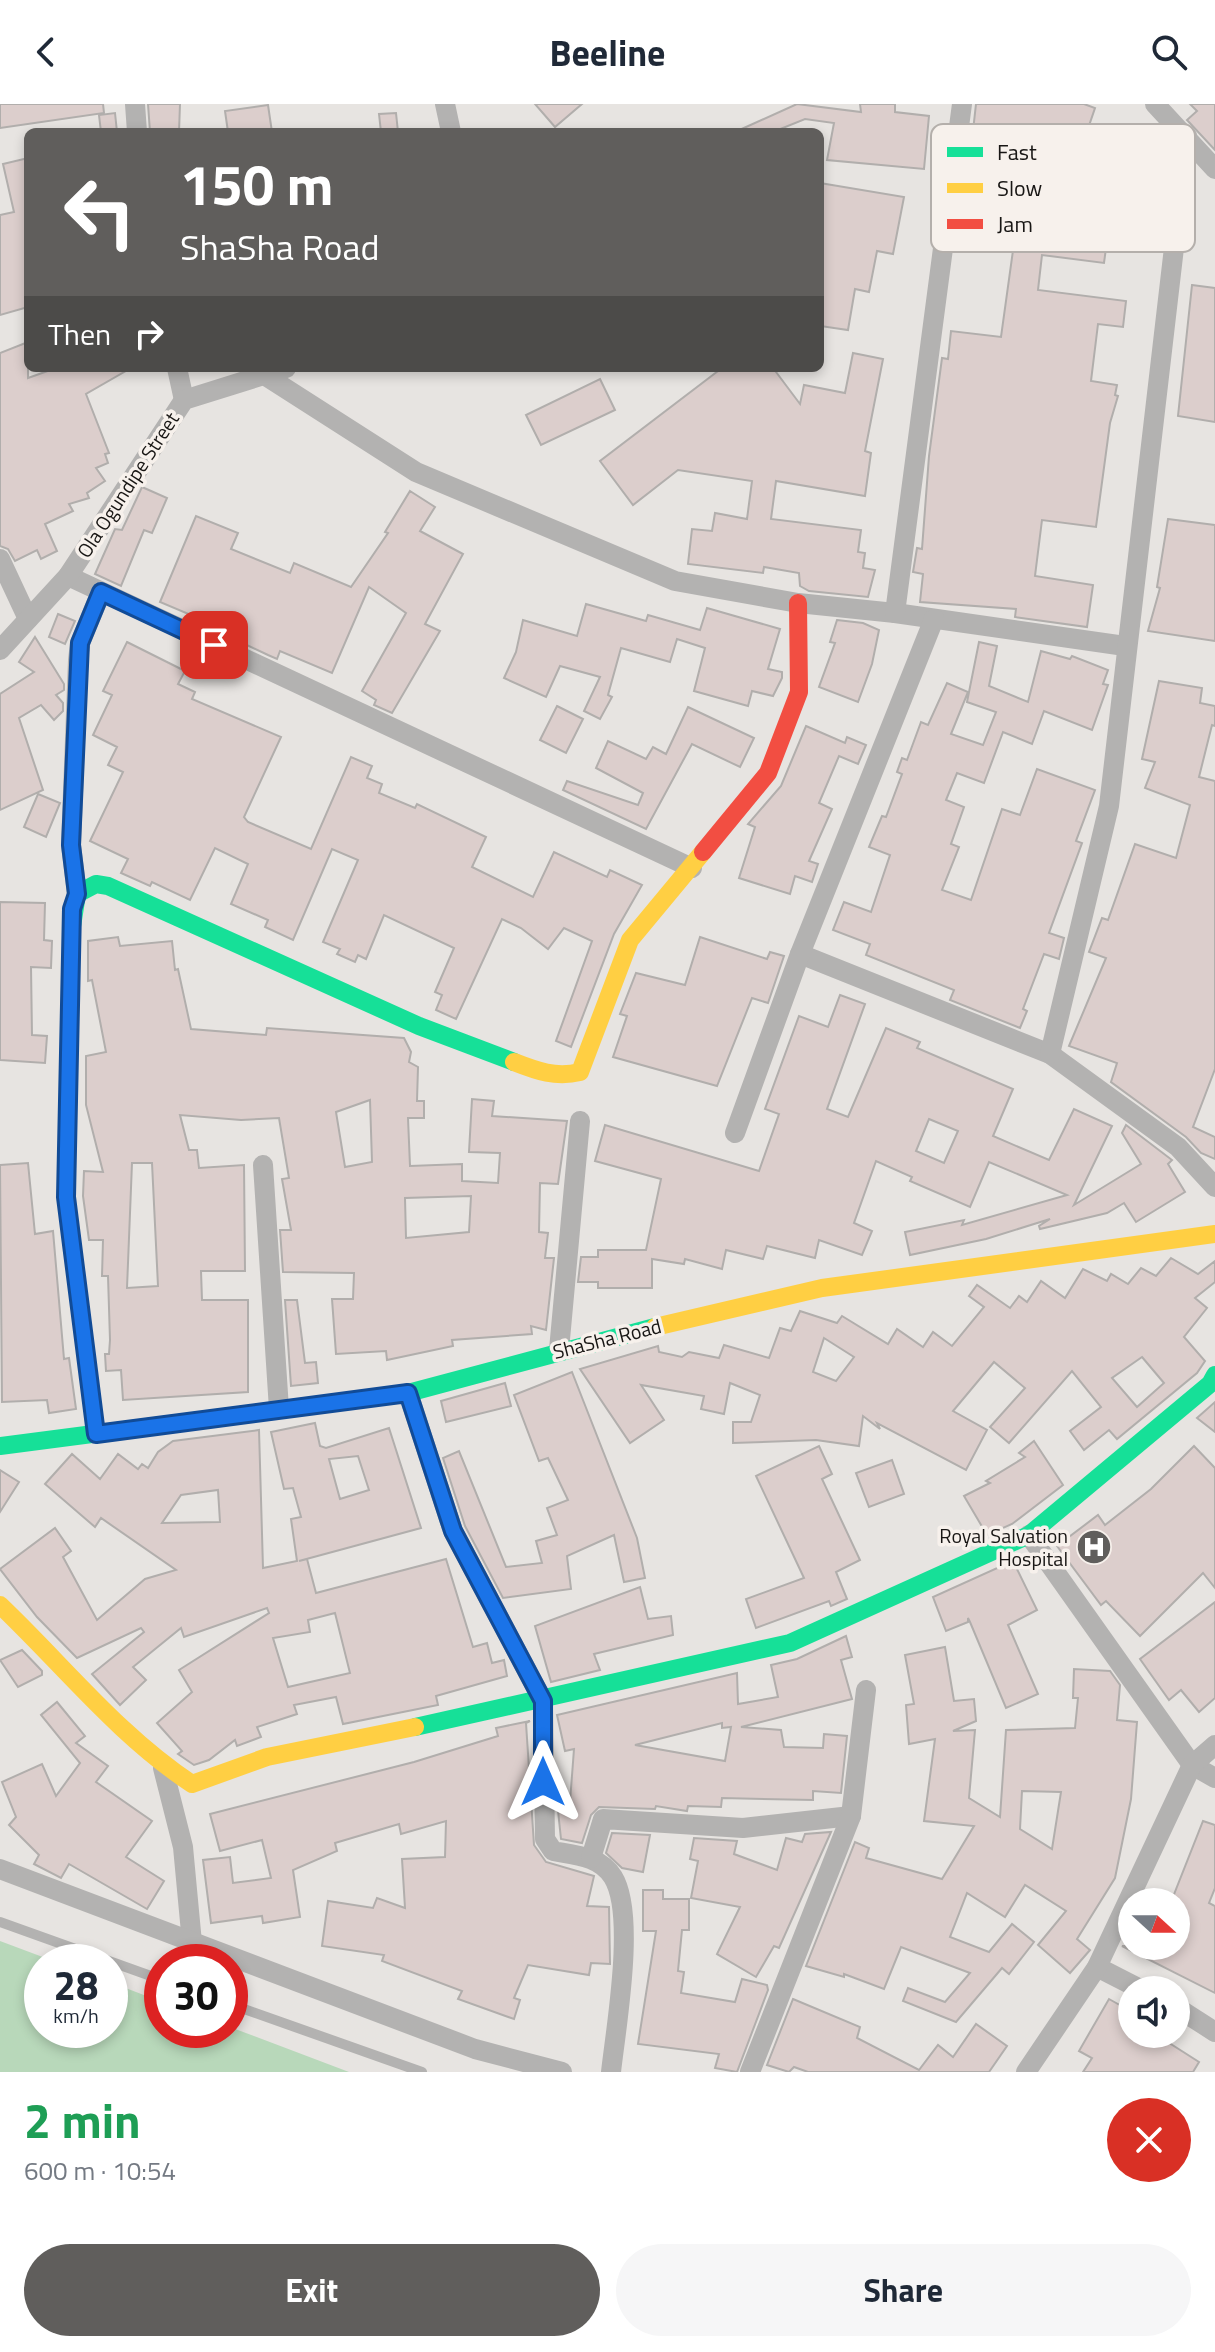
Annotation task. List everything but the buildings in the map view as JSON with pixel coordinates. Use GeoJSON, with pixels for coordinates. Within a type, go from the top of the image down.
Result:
{"type":"FeatureCollection","features":[{"type":"Feature","properties":{"kind":"street"},"geometry":{"type":"LineString","coordinates":[[135,104],[137,128]]}},
{"type":"Feature","properties":{"kind":"street"},"geometry":{"type":"LineString","coordinates":[[445,104],[450,128]]}},
{"type":"Feature","properties":{"kind":"street"},"geometry":{"type":"LineString","coordinates":[[959,124],[962,104]]}},
{"type":"Feature","properties":{"kind":"street"},"geometry":{"type":"LineString","coordinates":[[1155,104],[1175,124]]}},
{"type":"Feature","properties":{"kind":"street"},"geometry":{"type":"LineString","coordinates":[[1195,145],[1215,169]]}},
{"type":"Feature","properties":{"kind":"street"},"geometry":{"type":"LineString","coordinates":[[895,613],[943,252]]}},
{"type":"Feature","properties":{"kind":"street"},"geometry":{"type":"LineString","coordinates":[[1050,1054],[1109,806],[1125,646],[1173,252]]}},
{"type":"Feature","properties":{"kind":"street"},"geometry":{"type":"LineString","coordinates":[[178,372],[184,400]]}},
{"type":"Feature","properties":{"kind":"street"},"geometry":{"type":"LineString","coordinates":[[276,372],[416,472],[675,581],[798,603],[895,613],[1125,646]]}},
{"type":"Feature","properties":{"kind":"street","name":"Ola Ogundipe Street"},"geometry":{"type":"LineString","coordinates":[[0,650],[68,576],[184,400],[276,372]]}},
{"type":"Feature","properties":{"kind":"street"},"geometry":{"type":"LineString","coordinates":[[0,559],[28,619]]}},
{"type":"Feature","properties":{"kind":"street"},"geometry":{"type":"LineString","coordinates":[[68,576],[692,868]]}},
{"type":"Feature","properties":{"kind":"street"},"geometry":{"type":"LineString","coordinates":[[96,1434],[66,1197],[72,909],[77,894],[71,845],[78,660],[80,643],[101,592]]}},
{"type":"Feature","properties":{"kind":"street"},"geometry":{"type":"LineString","coordinates":[[77,894],[96,884],[108,886],[419,1026],[543,1073],[565,1076],[580,1072],[587,1062],[620,957],[630,940],[768,773],[799,692],[798,603]]}},
{"type":"Feature","properties":{"kind":"street"},"geometry":{"type":"LineString","coordinates":[[735,1133],[800,954],[934,619]]}},
{"type":"Feature","properties":{"kind":"street"},"geometry":{"type":"LineString","coordinates":[[800,954],[1050,1054],[1178,1147],[1215,1187]]}},
{"type":"Feature","properties":{"kind":"street"},"geometry":{"type":"LineString","coordinates":[[559,1350],[580,1121]]}},
{"type":"Feature","properties":{"kind":"street"},"geometry":{"type":"LineString","coordinates":[[263,1165],[279,1409]]}},
{"type":"Feature","properties":{"kind":"street","name":"ShaSha Road"},"geometry":{"type":"LineString","coordinates":[[0,1446],[408,1393],[559,1350],[822,1288],[1215,1234]]}},
{"type":"Feature","properties":{"kind":"street"},"geometry":{"type":"LineString","coordinates":[[0,1605],[70,1680],[163,1768],[192,1784],[267,1757],[543,1701],[790,1643],[1029,1535],[1210,1384],[1215,1375]]}},
{"type":"Feature","properties":{"kind":"street"},"geometry":{"type":"LineString","coordinates":[[408,1393],[453,1531],[543,1701],[545,1839],[553,1851],[591,1858],[613,1877],[624,1915],[611,2072]]}},
{"type":"Feature","properties":{"kind":"street"},"geometry":{"type":"LineString","coordinates":[[1029,1535],[1192,1765],[1215,1778]]}},
{"type":"Feature","properties":{"kind":"street"},"geometry":{"type":"LineString","coordinates":[[750,2072],[851,1816],[866,1690]]}},
{"type":"Feature","properties":{"kind":"street"},"geometry":{"type":"LineString","coordinates":[[1026,2072],[1097,1967],[1192,1765],[1215,1745]]}},
{"type":"Feature","properties":{"kind":"street"},"geometry":{"type":"LineString","coordinates":[[163,1768],[183,1847],[192,1943]]}},
{"type":"Feature","properties":{"kind":"street"},"geometry":{"type":"LineString","coordinates":[[591,1858],[603,1819],[743,1828],[851,1816]]}},
{"type":"Feature","properties":{"kind":"street"},"geometry":{"type":"LineString","coordinates":[[0,1869],[475,2049],[562,2072]]}},
{"type":"Feature","properties":{"kind":"street"},"geometry":{"type":"LineString","coordinates":[[1097,1967],[1118,1978]]}},
{"type":"Feature","properties":{"kind":"street"},"geometry":{"type":"LineString","coordinates":[[1190,2016],[1215,2032]]}},
{"type":"Feature","properties":{"kind":"lane"},"geometry":{"type":"LineString","coordinates":[[0,1922],[144,1974]]}},
{"type":"Feature","properties":{"kind":"lane"},"geometry":{"type":"LineString","coordinates":[[248,2010],[422,2072]]}},
{"type":"Feature","properties":{"kind":"green space"},"geometry":{"type":"Polygon","coordinates":[[[0,1941],[24,1950],[24,2048],[128,2048],[128,1989],[144,1995],[144,2048],[248,2048],[248,2034],[349,2072],[0,2072],[0,1941]]]}},
{"type":"Feature","properties":{"kind":"traffic: fast"},"geometry":{"type":"LineString","coordinates":[[72,926],[77,894],[96,884],[108,886],[419,1026],[514,1062]]}},
{"type":"Feature","properties":{"kind":"traffic: fast"},"geometry":{"type":"LineString","coordinates":[[0,1446],[408,1393],[655,1327]]}},
{"type":"Feature","properties":{"kind":"traffic: fast"},"geometry":{"type":"LineString","coordinates":[[415,1727],[790,1643],[1029,1535],[1210,1384],[1215,1375]]}},
{"type":"Feature","properties":{"kind":"traffic: slow"},"geometry":{"type":"LineString","coordinates":[[514,1062],[555,1074],[580,1072],[630,940],[703,852]]}},
{"type":"Feature","properties":{"kind":"traffic: slow"},"geometry":{"type":"LineString","coordinates":[[72,926],[66,1197],[96,1434]]}},
{"type":"Feature","properties":{"kind":"traffic: slow"},"geometry":{"type":"LineString","coordinates":[[655,1327],[822,1288],[1215,1234]]}},
{"type":"Feature","properties":{"kind":"traffic: slow"},"geometry":{"type":"LineString","coordinates":[[0,1605],[116,1722],[192,1784],[267,1757],[415,1727]]}},
{"type":"Feature","properties":{"kind":"traffic: jam"},"geometry":{"type":"LineString","coordinates":[[703,852],[768,773],[799,692],[798,603]]}},
{"type":"Feature","properties":{"kind":"place","name":"Royal Salvation Hospital"},"geometry":{"type":"Point","coordinates":[1094,1547]}},
{"type":"Feature","properties":{"kind":"route"},"geometry":{"type":"LineString","coordinates":[[214,645],[101,592],[80,643],[76,799],[71,845],[77,894],[72,909],[66,1197],[96,1434],[408,1393],[453,1531],[543,1701],[543,1782]]}}]}
